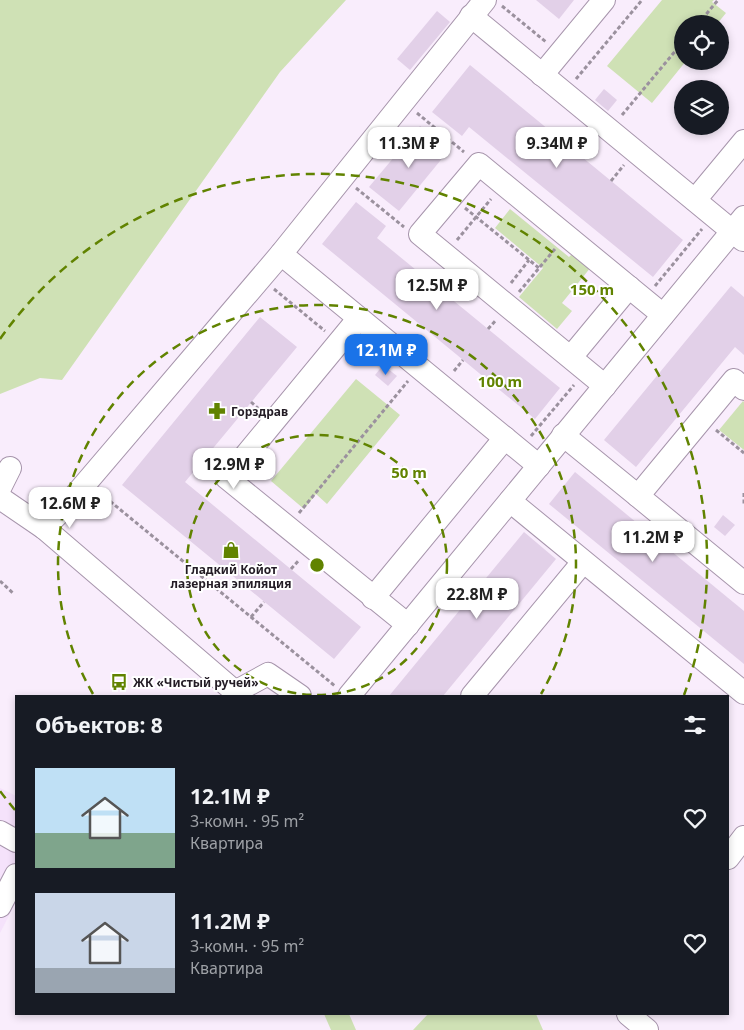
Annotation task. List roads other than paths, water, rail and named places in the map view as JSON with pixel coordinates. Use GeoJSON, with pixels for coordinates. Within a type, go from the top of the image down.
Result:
{"type":"FeatureCollection","features":[{"type":"Feature","properties":{"kind":"street"},"geometry":{"type":"LineString","coordinates":[[542,75],[604,0]]}},
{"type":"Feature","properties":{"kind":"street"},"geometry":{"type":"LineString","coordinates":[[44,528],[260,278],[478,8],[542,75],[714,216],[740,230],[663,315],[408,626],[345,693]]}},
{"type":"Feature","properties":{"kind":"street"},"geometry":{"type":"LineString","coordinates":[[695,200],[744,141]]}},
{"type":"Feature","properties":{"kind":"street"},"geometry":{"type":"LineString","coordinates":[[605,386],[420,234],[479,164],[663,315]]}},
{"type":"Feature","properties":{"kind":"street"},"geometry":{"type":"LineString","coordinates":[[280,254],[539,466]]}},
{"type":"Feature","properties":{"kind":"street"},"geometry":{"type":"LineString","coordinates":[[571,358],[629,287]]}},
{"type":"Feature","properties":{"kind":"street"},"geometry":{"type":"LineString","coordinates":[[359,318],[227,478],[408,626]]}},
{"type":"Feature","properties":{"kind":"street"},"geometry":{"type":"LineString","coordinates":[[638,496],[734,380],[744,389]]}},
{"type":"Feature","properties":{"kind":"street"},"geometry":{"type":"LineString","coordinates":[[563,435],[744,583]]}},
{"type":"Feature","properties":{"kind":"street"},"geometry":{"type":"LineString","coordinates":[[374,598],[505,438]]}},
{"type":"Feature","properties":{"kind":"street"},"geometry":{"type":"LineString","coordinates":[[0,498],[44,528],[237,694],[268,674],[299,695]]}},
{"type":"Feature","properties":{"kind":"street"},"geometry":{"type":"LineString","coordinates":[[510,501],[744,693]]}},
{"type":"Feature","properties":{"kind":"street"},"geometry":{"type":"LineString","coordinates":[[473,695],[583,562]]}},
{"type":"Feature","properties":{"kind":"street"},"geometry":{"type":"LineString","coordinates":[[0,832],[15,840]]}},
{"type":"Feature","properties":{"kind":"street"},"geometry":{"type":"LineString","coordinates":[[729,857],[744,838]]}},
{"type":"Feature","properties":{"kind":"street"},"geometry":{"type":"LineString","coordinates":[[0,906],[15,877]]}},
{"type":"Feature","properties":{"kind":"street"},"geometry":{"type":"LineString","coordinates":[[629,1015],[647,1030]]}},
{"type":"Feature","properties":{"kind":"place","name":"Горздрав"},"geometry":{"type":"Point","coordinates":[217,411]}},
{"type":"Feature","properties":{"kind":"place","name":"Гладкий Койот лазерная эпиляция"},"geometry":{"type":"Point","coordinates":[231,550]}},
{"type":"Feature","properties":{"kind":"place","name":"ЖК «Чистый ручей»"},"geometry":{"type":"Point","coordinates":[119,682]}}]}
